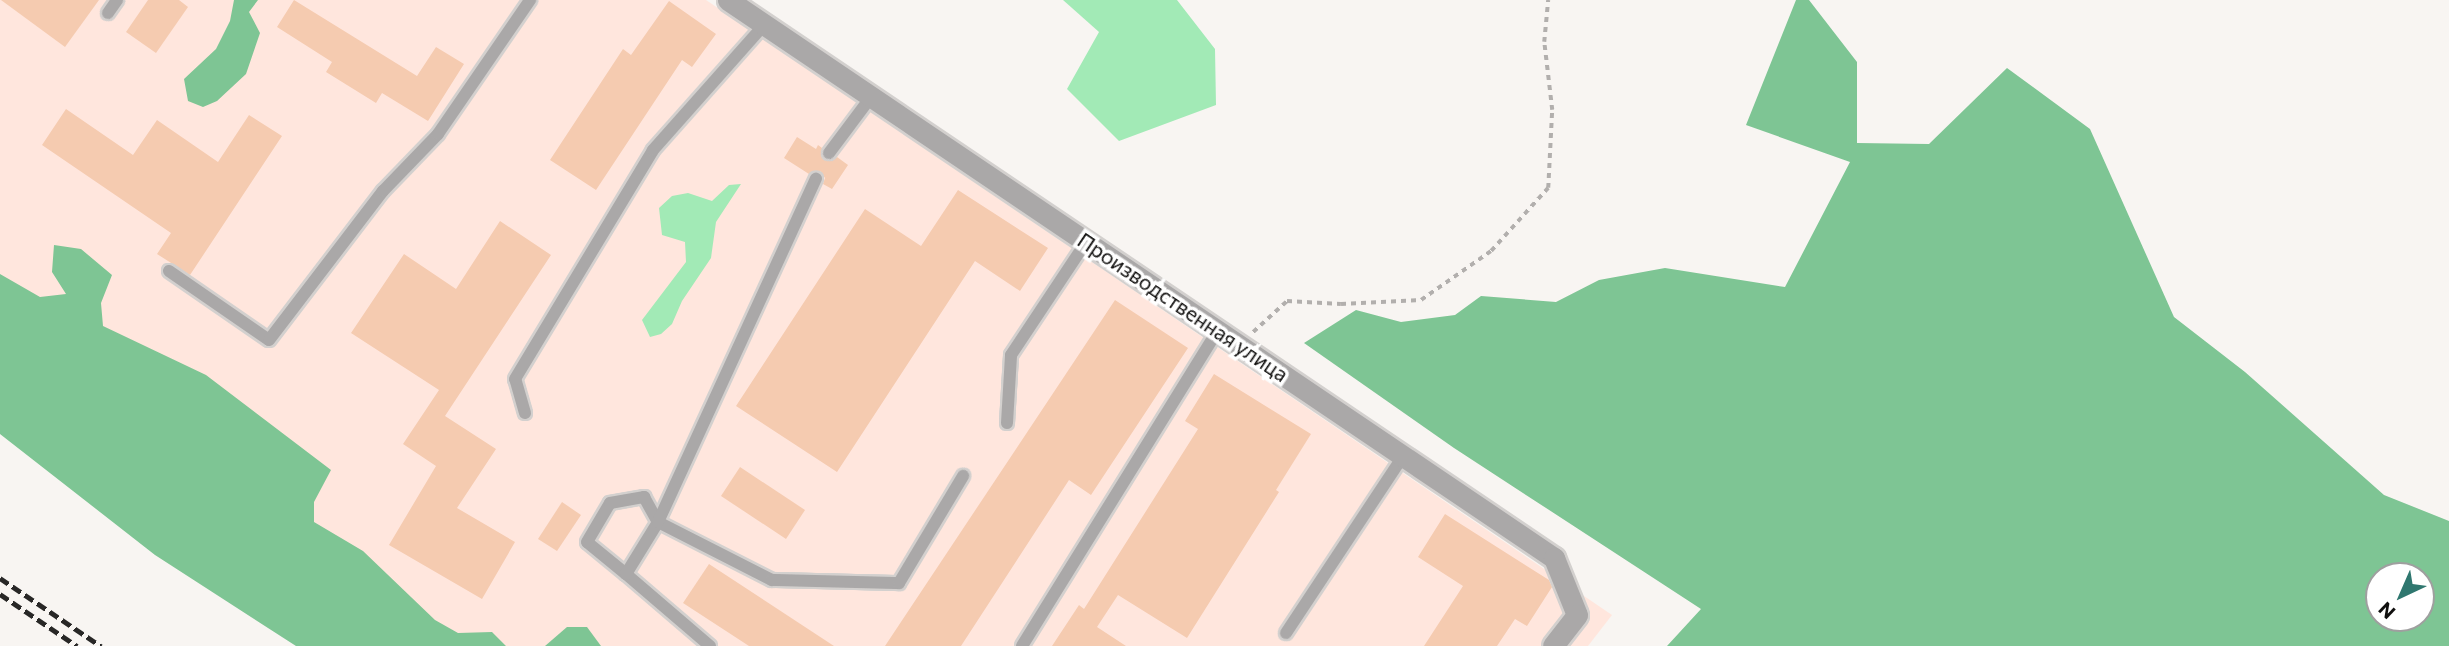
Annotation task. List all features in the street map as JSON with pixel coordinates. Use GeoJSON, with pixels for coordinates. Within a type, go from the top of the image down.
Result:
{"type":"FeatureCollection","features":[{"type":"Feature","properties":{"kind":"street","name":"Производственная улица"},"geometry":{"type":"LineString","coordinates":[[728,0],[1554,558],[1577,615],[1553,646]]}},
{"type":"Feature","properties":{"kind":"lane"},"geometry":{"type":"LineString","coordinates":[[108,13],[117,0]]}},
{"type":"Feature","properties":{"kind":"lane"},"geometry":{"type":"LineString","coordinates":[[169,271],[269,340],[383,191],[438,134],[530,0]]}},
{"type":"Feature","properties":{"kind":"lane"},"geometry":{"type":"LineString","coordinates":[[525,413],[516,379],[653,150],[764,25]]}},
{"type":"Feature","properties":{"kind":"lane"},"geometry":{"type":"LineString","coordinates":[[830,153],[871,97]]}},
{"type":"Feature","properties":{"kind":"lane"},"geometry":{"type":"LineString","coordinates":[[626,574],[658,522],[816,179]]}},
{"type":"Feature","properties":{"kind":"lane"},"geometry":{"type":"LineString","coordinates":[[1007,423],[1011,355],[1086,242]]}},
{"type":"Feature","properties":{"kind":"lane"},"geometry":{"type":"LineString","coordinates":[[1022,646],[1217,331]]}},
{"type":"Feature","properties":{"kind":"lane"},"geometry":{"type":"LineString","coordinates":[[1286,634],[1403,456]]}},
{"type":"Feature","properties":{"kind":"lane"},"geometry":{"type":"LineString","coordinates":[[710,646],[587,542],[610,503],[644,497],[658,522],[772,580],[899,583],[963,476]]}},
{"type":"Feature","properties":{"kind":"path"},"geometry":{"type":"LineString","coordinates":[[1238,345],[1287,301],[1341,304],[1421,300],[1491,251],[1548,188],[1552,110],[1544,43],[1548,0]]}},
{"type":"Feature","properties":{"kind":"shaded area"},"geometry":{"type":"Polygon","coordinates":[[[0,0],[706,0],[1612,615],[1588,646],[378,646],[0,396],[0,0]]]}},
{"type":"Feature","properties":{"kind":"green space"},"geometry":{"type":"Polygon","coordinates":[[[234,0],[258,0],[249,12],[260,33],[246,74],[217,101],[203,107],[188,101],[184,79],[216,49],[230,21],[234,0]]]}},
{"type":"Feature","properties":{"kind":"green space"},"geometry":{"type":"Polygon","coordinates":[[[1063,0],[1177,0],[1215,49],[1216,105],[1119,141],[1067,89],[1099,32],[1063,0]]]}},
{"type":"Feature","properties":{"kind":"green space"},"geometry":{"type":"Polygon","coordinates":[[[1796,0],[1809,0],[1857,62],[1857,143],[1929,144],[2007,68],[2090,129],[2174,317],[2245,372],[2384,495],[2449,521],[2449,646],[1667,646],[1701,609],[1454,448],[1304,343],[1356,310],[1401,322],[1455,315],[1481,296],[1556,302],[1599,280],[1665,268],[1785,287],[1850,162],[1746,125],[1796,0]]]}},
{"type":"Feature","properties":{"kind":"green space"},"geometry":{"type":"Polygon","coordinates":[[[741,184],[716,222],[711,258],[682,301],[672,324],[661,334],[650,337],[642,320],[686,262],[685,242],[662,235],[659,208],[672,196],[688,193],[712,201],[729,185],[741,184]]]}},
{"type":"Feature","properties":{"kind":"green space"},"geometry":{"type":"Polygon","coordinates":[[[54,245],[81,249],[112,275],[101,303],[103,326],[206,375],[331,470],[314,502],[314,522],[363,551],[435,620],[458,633],[492,632],[506,646],[296,646],[155,555],[0,434],[0,274],[40,297],[66,294],[52,272],[54,245]]]}},
{"type":"Feature","properties":{"kind":"green space"},"geometry":{"type":"Polygon","coordinates":[[[567,627],[587,627],[601,646],[545,646],[567,627]]]}},
{"type":"Feature","properties":{"kind":"building"},"geometry":{"type":"Polygon","coordinates":[[[1,0],[99,0],[65,47],[1,0]]]}},
{"type":"Feature","properties":{"kind":"building"},"geometry":{"type":"Polygon","coordinates":[[[148,0],[179,0],[188,7],[156,53],[126,32],[148,0]]]}},
{"type":"Feature","properties":{"kind":"building"},"geometry":{"type":"Polygon","coordinates":[[[294,0],[417,76],[436,47],[464,64],[428,121],[382,93],[376,103],[326,72],[332,62],[277,27],[294,0]]]}},
{"type":"Feature","properties":{"kind":"building"},"geometry":{"type":"Polygon","coordinates":[[[669,1],[716,34],[692,67],[682,60],[596,190],[550,160],[623,49],[631,55],[669,1]]]}},
{"type":"Feature","properties":{"kind":"building"},"geometry":{"type":"Polygon","coordinates":[[[66,109],[133,155],[157,120],[218,162],[249,115],[282,136],[190,275],[157,254],[171,233],[42,145],[66,109]]]}},
{"type":"Feature","properties":{"kind":"building"},"geometry":{"type":"Polygon","coordinates":[[[797,137],[816,149],[818,145],[822,148],[821,156],[824,160],[832,161],[837,157],[848,165],[832,189],[823,184],[825,178],[820,171],[809,174],[784,158],[797,137]]]}},
{"type":"Feature","properties":{"kind":"building"},"geometry":{"type":"Polygon","coordinates":[[[958,190],[1048,248],[1020,291],[975,261],[837,472],[736,406],[865,209],[921,246],[958,190]]]}},
{"type":"Feature","properties":{"kind":"building"},"geometry":{"type":"Polygon","coordinates":[[[500,221],[551,255],[445,416],[496,449],[457,508],[515,542],[482,599],[389,545],[436,466],[403,444],[439,390],[351,333],[404,254],[456,289],[500,221]]]}},
{"type":"Feature","properties":{"kind":"building"},"geometry":{"type":"Polygon","coordinates":[[[1115,300],[1188,348],[1091,495],[1069,480],[961,646],[885,646],[1115,300]]]}},
{"type":"Feature","properties":{"kind":"building"},"geometry":{"type":"Polygon","coordinates":[[[1214,374],[1311,434],[1276,490],[1279,492],[1187,638],[1118,595],[1097,627],[1126,646],[1052,646],[1079,605],[1084,609],[1198,429],[1185,421],[1214,374]]]}},
{"type":"Feature","properties":{"kind":"building"},"geometry":{"type":"Polygon","coordinates":[[[740,467],[805,510],[786,539],[721,496],[740,467]]]}},
{"type":"Feature","properties":{"kind":"building"},"geometry":{"type":"Polygon","coordinates":[[[562,502],[581,515],[557,551],[538,539],[562,502]]]}},
{"type":"Feature","properties":{"kind":"building"},"geometry":{"type":"Polygon","coordinates":[[[1445,514],[1549,580],[1552,587],[1527,626],[1515,619],[1497,646],[1424,646],[1463,586],[1418,557],[1445,514]]]}},
{"type":"Feature","properties":{"kind":"building"},"geometry":{"type":"Polygon","coordinates":[[[709,564],[834,646],[749,646],[683,603],[709,564]]]}},
{"type":"Feature","properties":{"kind":"railway"},"geometry":{"type":"LineString","coordinates":[[0,578],[101,646]]}},
{"type":"Feature","properties":{"kind":"railway"},"geometry":{"type":"LineString","coordinates":[[0,594],[77,646]]}}]}
